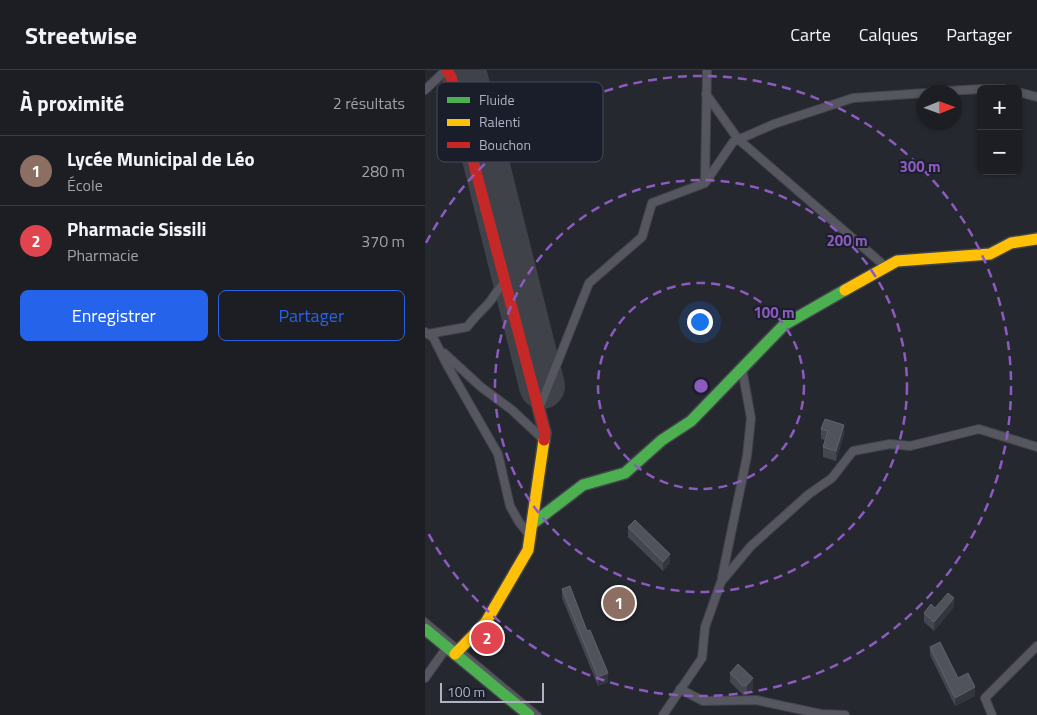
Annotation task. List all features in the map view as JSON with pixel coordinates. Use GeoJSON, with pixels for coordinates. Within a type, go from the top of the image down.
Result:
{"type":"FeatureCollection","features":[{"type":"Feature","properties":{"kind":"street"},"geometry":{"type":"LineString","coordinates":[[425,90],[446,70],[452,82]]}},
{"type":"Feature","properties":{"kind":"street"},"geometry":{"type":"LineString","coordinates":[[705,182],[707,70]]}},
{"type":"Feature","properties":{"kind":"street"},"geometry":{"type":"LineString","coordinates":[[962,90],[977,89]]}},
{"type":"Feature","properties":{"kind":"street"},"geometry":{"type":"LineString","coordinates":[[1022,93],[1037,97]]}},
{"type":"Feature","properties":{"kind":"street"},"geometry":{"type":"LineString","coordinates":[[706,94],[739,139],[886,266]]}},
{"type":"Feature","properties":{"kind":"street"},"geometry":{"type":"LineString","coordinates":[[539,409],[589,284],[642,237],[652,202],[705,182],[733,142],[774,124],[853,98],[917,94]]}},
{"type":"Feature","properties":{"kind":"street"},"geometry":{"type":"LineString","coordinates":[[425,678],[486,622],[528,550],[545,433],[474,162]]}},
{"type":"Feature","properties":{"kind":"street"},"geometry":{"type":"LineString","coordinates":[[531,530],[583,486],[625,473],[662,440],[691,421],[784,325],[886,266],[897,261],[990,254],[1011,243],[1037,239]]}},
{"type":"Feature","properties":{"kind":"street"},"geometry":{"type":"LineString","coordinates":[[427,333],[467,327],[506,282]]}},
{"type":"Feature","properties":{"kind":"street"},"geometry":{"type":"LineString","coordinates":[[427,333],[433,337],[439,347],[447,365],[498,454],[511,506],[519,522],[531,530]]}},
{"type":"Feature","properties":{"kind":"street"},"geometry":{"type":"LineString","coordinates":[[439,347],[450,360],[512,410],[544,440]]}},
{"type":"Feature","properties":{"kind":"street"},"geometry":{"type":"LineString","coordinates":[[663,715],[701,658],[705,627],[721,582],[747,456],[751,418],[742,369]]}},
{"type":"Feature","properties":{"kind":"street"},"geometry":{"type":"LineString","coordinates":[[721,582],[751,546],[809,494],[832,478],[853,451],[890,444],[910,446],[979,429],[1037,447]]}},
{"type":"Feature","properties":{"kind":"street"},"geometry":{"type":"LineString","coordinates":[[425,629],[454,650],[529,715]]}},
{"type":"Feature","properties":{"kind":"street"},"geometry":{"type":"LineString","coordinates":[[992,715],[985,698],[1037,646]]}},
{"type":"Feature","properties":{"kind":"street"},"geometry":{"type":"LineString","coordinates":[[680,689],[703,701],[756,700],[821,714],[845,715]]}},
{"type":"Feature","properties":{"kind":"lane"},"geometry":{"type":"LineString","coordinates":[[425,620],[454,650],[539,715]]}},
{"type":"Feature","properties":{"kind":"building"},"geometry":{"type":"Polygon","coordinates":[[[825,419],[844,425],[836,451],[823,447],[828,431],[821,429],[825,419]]]}},
{"type":"Feature","properties":{"kind":"building"},"geometry":{"type":"Polygon","coordinates":[[[635,520],[670,554],[663,562],[628,527],[635,520]]]}},
{"type":"Feature","properties":{"kind":"building"},"geometry":{"type":"Polygon","coordinates":[[[570,586],[587,631],[590,630],[608,673],[598,677],[562,589],[570,586]]]}},
{"type":"Feature","properties":{"kind":"building"},"geometry":{"type":"Polygon","coordinates":[[[948,593],[954,598],[934,622],[924,613],[931,604],[935,608],[948,593]]]}},
{"type":"Feature","properties":{"kind":"building"},"geometry":{"type":"Polygon","coordinates":[[[940,642],[958,678],[968,673],[975,687],[955,698],[930,647],[940,642]]]}},
{"type":"Feature","properties":{"kind":"building"},"geometry":{"type":"Polygon","coordinates":[[[738,664],[753,678],[747,685],[743,686],[730,673],[738,664]]]}},
{"type":"Feature","properties":{"kind":"runway"},"geometry":{"type":"LineString","coordinates":[[463,70],[466,82]]}},
{"type":"Feature","properties":{"kind":"runway"},"geometry":{"type":"LineString","coordinates":[[486,162],[542,386]]}},
{"type":"Feature","properties":{"kind":"traffic: fast"},"geometry":{"type":"LineString","coordinates":[[532,524],[583,485],[625,473],[662,440],[691,421],[784,325],[845,290]]}},
{"type":"Feature","properties":{"kind":"traffic: fast"},"geometry":{"type":"LineString","coordinates":[[425,629],[529,715]]}},
{"type":"Feature","properties":{"kind":"traffic: slow"},"geometry":{"type":"LineString","coordinates":[[845,290],[897,261],[990,254],[1011,243],[1037,239]]}},
{"type":"Feature","properties":{"kind":"traffic: slow"},"geometry":{"type":"LineString","coordinates":[[455,654],[486,622],[528,550],[544,440]]}},
{"type":"Feature","properties":{"kind":"traffic: jam"},"geometry":{"type":"LineString","coordinates":[[447,70],[452,82]]}},
{"type":"Feature","properties":{"kind":"traffic: jam"},"geometry":{"type":"LineString","coordinates":[[473,162],[545,433],[544,440]]}},
{"type":"Feature","properties":{"kind":"place","name":"Lycée Municipal de Léo"},"geometry":{"type":"Point","coordinates":[619,603]}},
{"type":"Feature","properties":{"kind":"place","name":"Pharmacie Sissili"},"geometry":{"type":"Point","coordinates":[487,638]}}]}
